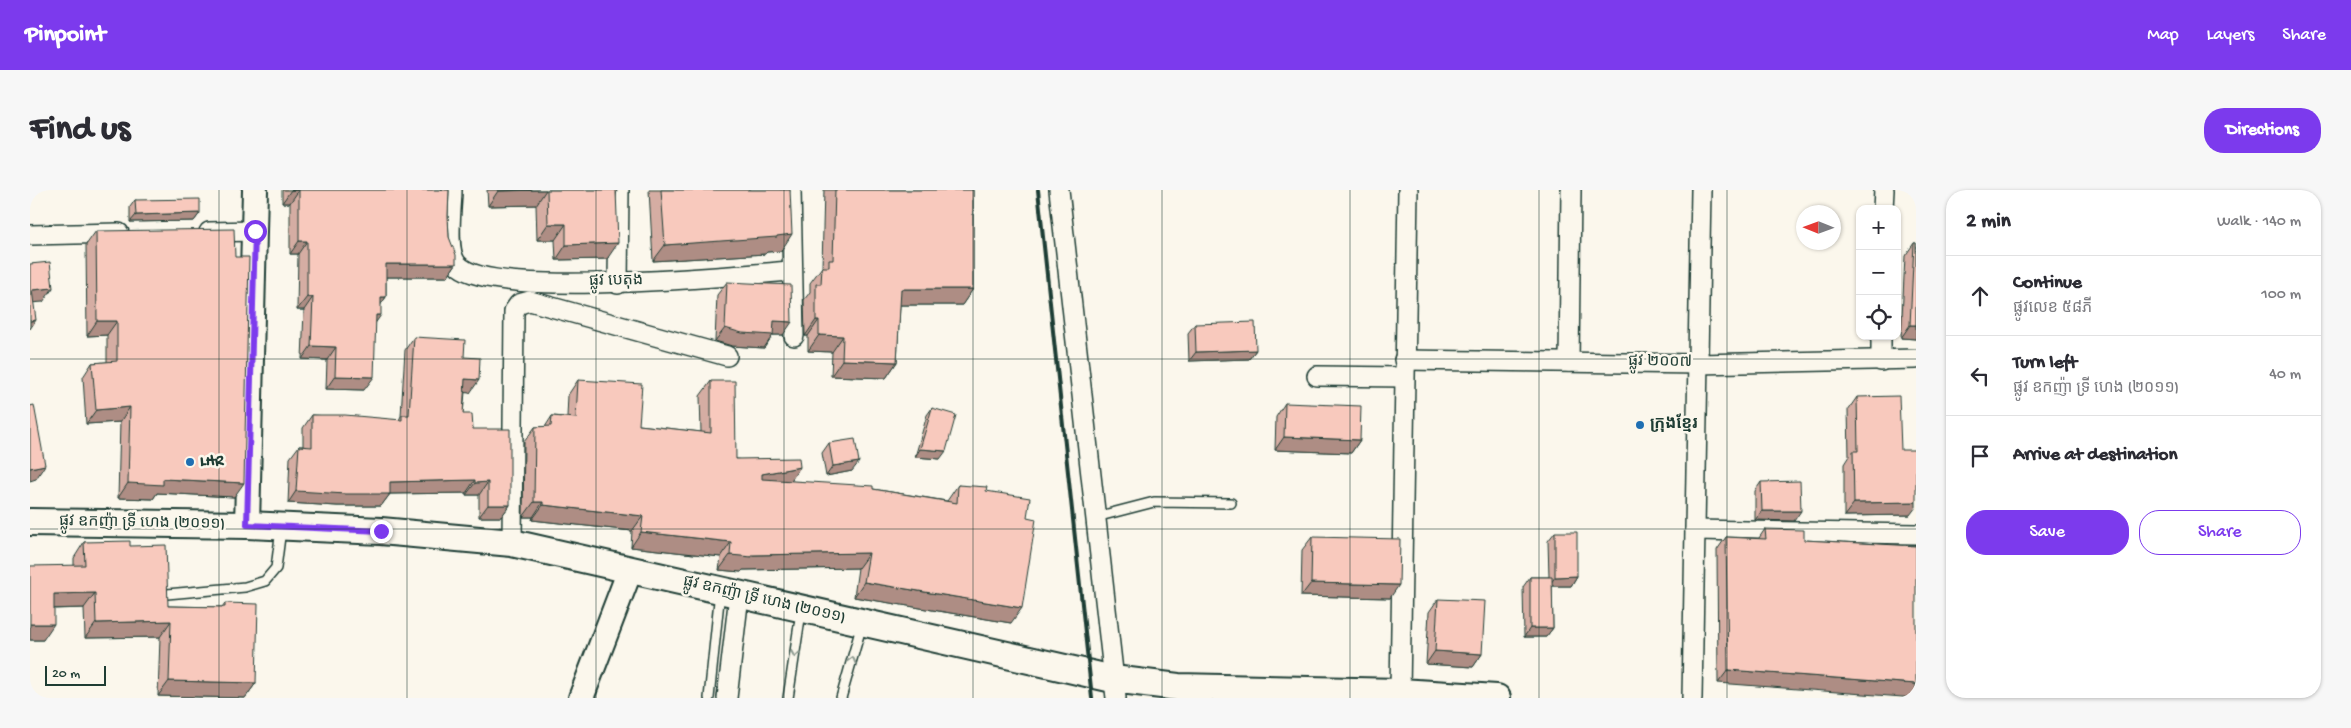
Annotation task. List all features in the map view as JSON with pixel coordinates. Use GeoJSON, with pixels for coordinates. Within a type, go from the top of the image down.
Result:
{"type":"FeatureCollection","features":[{"type":"Feature","properties":{"kind":"main road","name":"ផ្លូវ ឧកញ៉ា ទ្រី ហេង (២០១១)"},"geometry":{"type":"LineString","coordinates":[[30,522],[247,525],[381,531],[512,543],[862,623],[1115,689],[1178,687],[1400,692],[1497,698]]}},
{"type":"Feature","properties":{"kind":"street"},"geometry":{"type":"LineString","coordinates":[[247,525],[255,190]]}},
{"type":"Feature","properties":{"kind":"street","name":"ផ្លូវ បេតុង"},"geometry":{"type":"LineString","coordinates":[[452,190],[450,253],[458,265],[468,271],[511,281],[618,284],[791,272]]}},
{"type":"Feature","properties":{"kind":"street"},"geometry":{"type":"LineString","coordinates":[[618,284],[619,190]]}},
{"type":"Feature","properties":{"kind":"street"},"geometry":{"type":"LineString","coordinates":[[791,190],[791,272],[794,336]]}},
{"type":"Feature","properties":{"kind":"street"},"geometry":{"type":"LineString","coordinates":[[1060,190],[1115,689]]}},
{"type":"Feature","properties":{"kind":"street"},"geometry":{"type":"LineString","coordinates":[[1400,692],[1408,190]]}},
{"type":"Feature","properties":{"kind":"street"},"geometry":{"type":"LineString","coordinates":[[1569,362],[1571,190]]}},
{"type":"Feature","properties":{"kind":"street"},"geometry":{"type":"LineString","coordinates":[[1692,698],[1702,190]]}},
{"type":"Feature","properties":{"kind":"street"},"geometry":{"type":"LineString","coordinates":[[1883,205],[1884,190]]}},
{"type":"Feature","properties":{"kind":"street"},"geometry":{"type":"LineString","coordinates":[[187,232],[255,231]]}},
{"type":"Feature","properties":{"kind":"street"},"geometry":{"type":"LineString","coordinates":[[30,235],[138,233]]}},
{"type":"Feature","properties":{"kind":"street"},"geometry":{"type":"LineString","coordinates":[[512,543],[514,311],[520,304],[530,301],[727,356]]}},
{"type":"Feature","properties":{"kind":"street"},"geometry":{"type":"LineString","coordinates":[[1881,340],[1881,360]]}},
{"type":"Feature","properties":{"kind":"street","name":"ផ្លូវ ២០០៧"},"geometry":{"type":"LineString","coordinates":[[1317,376],[1404,369],[1569,362],[1698,364],[1916,359]]}},
{"type":"Feature","properties":{"kind":"street"},"geometry":{"type":"LineString","coordinates":[[1695,530],[1916,534]]}},
{"type":"Feature","properties":{"kind":"street"},"geometry":{"type":"LineString","coordinates":[[580,698],[630,570]]}},
{"type":"Feature","properties":{"kind":"street"},"geometry":{"type":"LineString","coordinates":[[727,698],[729,593]]}},
{"type":"Feature","properties":{"kind":"lane"},"geometry":{"type":"LineString","coordinates":[[1096,517],[1154,502],[1231,503]]}},
{"type":"Feature","properties":{"kind":"lane"},"geometry":{"type":"LineString","coordinates":[[167,594],[245,587],[265,581],[276,568],[282,527]]}},
{"type":"Feature","properties":{"kind":"lane"},"geometry":{"type":"LineString","coordinates":[[709,698],[729,593]]}},
{"type":"Feature","properties":{"kind":"lane"},"geometry":{"type":"LineString","coordinates":[[788,698],[802,609]]}},
{"type":"Feature","properties":{"kind":"lane"},"geometry":{"type":"LineString","coordinates":[[841,698],[862,623]]}},
{"type":"Feature","properties":{"kind":"building"},"geometry":{"type":"Polygon","coordinates":[[[299,190],[449,190],[449,237],[456,255],[456,264],[386,264],[386,297],[381,297],[381,315],[376,315],[374,377],[335,376],[336,347],[311,346],[313,297],[307,297],[307,241],[299,241],[299,190]]]}},
{"type":"Feature","properties":{"kind":"building"},"geometry":{"type":"Polygon","coordinates":[[[498,190],[531,190],[498,191],[498,190]]]}},
{"type":"Feature","properties":{"kind":"building"},"geometry":{"type":"Polygon","coordinates":[[[547,190],[616,190],[618,243],[566,245],[566,224],[548,224],[547,190]]]}},
{"type":"Feature","properties":{"kind":"building"},"geometry":{"type":"Polygon","coordinates":[[[661,190],[790,190],[792,234],[777,237],[665,245],[661,190]]]}},
{"type":"Feature","properties":{"kind":"building"},"geometry":{"type":"Polygon","coordinates":[[[835,190],[973,190],[973,289],[901,289],[897,362],[842,360],[843,336],[819,335],[819,320],[816,320],[816,284],[821,284],[822,267],[829,267],[829,260],[833,260],[835,190]]]}},
{"type":"Feature","properties":{"kind":"building"},"geometry":{"type":"Polygon","coordinates":[[[200,199],[200,213],[136,215],[135,200],[200,199]]]}},
{"type":"Feature","properties":{"kind":"building"},"geometry":{"type":"Polygon","coordinates":[[[234,229],[235,257],[249,257],[244,483],[163,479],[163,485],[128,483],[130,407],[96,410],[92,363],[117,361],[117,321],[97,321],[96,231],[234,229]]]}},
{"type":"Feature","properties":{"kind":"building"},"geometry":{"type":"Polygon","coordinates":[[[1914,243],[1916,243],[1916,325],[1910,325],[1914,243]]]}},
{"type":"Feature","properties":{"kind":"building"},"geometry":{"type":"Polygon","coordinates":[[[50,262],[53,288],[32,290],[36,320],[30,321],[30,264],[50,262]]]}},
{"type":"Feature","properties":{"kind":"building"},"geometry":{"type":"Polygon","coordinates":[[[727,282],[791,285],[792,322],[774,321],[773,335],[742,333],[725,328],[727,282]]]}},
{"type":"Feature","properties":{"kind":"building"},"geometry":{"type":"Polygon","coordinates":[[[1255,322],[1256,350],[1196,352],[1195,324],[1255,322]]]}},
{"type":"Feature","properties":{"kind":"building"},"geometry":{"type":"Polygon","coordinates":[[[414,337],[465,340],[464,357],[480,358],[479,380],[465,379],[463,414],[472,414],[473,429],[510,429],[510,505],[488,505],[488,482],[475,483],[475,480],[390,482],[390,494],[296,491],[299,446],[312,447],[312,415],[345,415],[402,420],[402,415],[409,415],[414,337]]]}},
{"type":"Feature","properties":{"kind":"building"},"geometry":{"type":"Polygon","coordinates":[[[578,380],[642,384],[639,425],[711,433],[711,381],[735,381],[736,459],[799,458],[800,467],[762,474],[762,479],[873,486],[873,489],[957,503],[958,485],[987,487],[986,491],[1030,498],[1027,517],[1036,519],[1022,608],[864,582],[869,553],[752,555],[752,557],[730,555],[731,542],[641,532],[643,516],[543,505],[543,502],[534,502],[535,427],[551,426],[552,416],[576,418],[578,380]]]}},
{"type":"Feature","properties":{"kind":"building"},"geometry":{"type":"Polygon","coordinates":[[[1899,396],[1901,450],[1916,450],[1916,502],[1854,503],[1853,451],[1858,451],[1857,397],[1899,396]]]}},
{"type":"Feature","properties":{"kind":"building"},"geometry":{"type":"Polygon","coordinates":[[[1285,403],[1361,406],[1360,440],[1284,437],[1285,403]]]}},
{"type":"Feature","properties":{"kind":"building"},"geometry":{"type":"Polygon","coordinates":[[[34,405],[45,465],[30,468],[30,406],[34,405]]]}},
{"type":"Feature","properties":{"kind":"building"},"geometry":{"type":"Polygon","coordinates":[[[932,408],[956,415],[946,451],[920,449],[932,408]]]}},
{"type":"Feature","properties":{"kind":"building"},"geometry":{"type":"Polygon","coordinates":[[[855,439],[859,462],[833,466],[829,443],[855,439]]]}},
{"type":"Feature","properties":{"kind":"building"},"geometry":{"type":"Polygon","coordinates":[[[1800,481],[1801,511],[1762,511],[1761,482],[1800,481]]]}},
{"type":"Feature","properties":{"kind":"building"},"geometry":{"type":"Polygon","coordinates":[[[1765,529],[1804,530],[1804,540],[1916,546],[1916,684],[1728,670],[1726,537],[1766,539],[1765,529]]]}},
{"type":"Feature","properties":{"kind":"building"},"geometry":{"type":"Polygon","coordinates":[[[1555,532],[1577,532],[1577,576],[1555,577],[1555,532]]]}},
{"type":"Feature","properties":{"kind":"building"},"geometry":{"type":"Polygon","coordinates":[[[1312,537],[1400,539],[1399,585],[1311,583],[1312,537]]]}},
{"type":"Feature","properties":{"kind":"building"},"geometry":{"type":"Polygon","coordinates":[[[130,541],[130,546],[166,545],[168,606],[225,607],[225,603],[258,604],[256,683],[169,681],[171,621],[96,623],[95,593],[54,594],[54,624],[30,624],[30,566],[85,565],[84,542],[130,541]]]}},
{"type":"Feature","properties":{"kind":"building"},"geometry":{"type":"Polygon","coordinates":[[[1530,577],[1552,577],[1553,628],[1530,628],[1530,577]]]}},
{"type":"Feature","properties":{"kind":"building"},"geometry":{"type":"Polygon","coordinates":[[[1438,599],[1485,601],[1482,654],[1435,651],[1438,599]]]}},
{"type":"Feature","properties":{"kind":"railway"},"geometry":{"type":"LineString","coordinates":[[1038,190],[1092,698]]}},
{"type":"Feature","properties":{"kind":"place","name":"ក្រុងខ្មែរ"},"geometry":{"type":"Point","coordinates":[1640,425]}},
{"type":"Feature","properties":{"kind":"place","name":"LHR"},"geometry":{"type":"Point","coordinates":[190,462]}},
{"type":"Feature","properties":{"kind":"route"},"geometry":{"type":"LineString","coordinates":[[255,231],[247,525],[381,531]]}}]}
